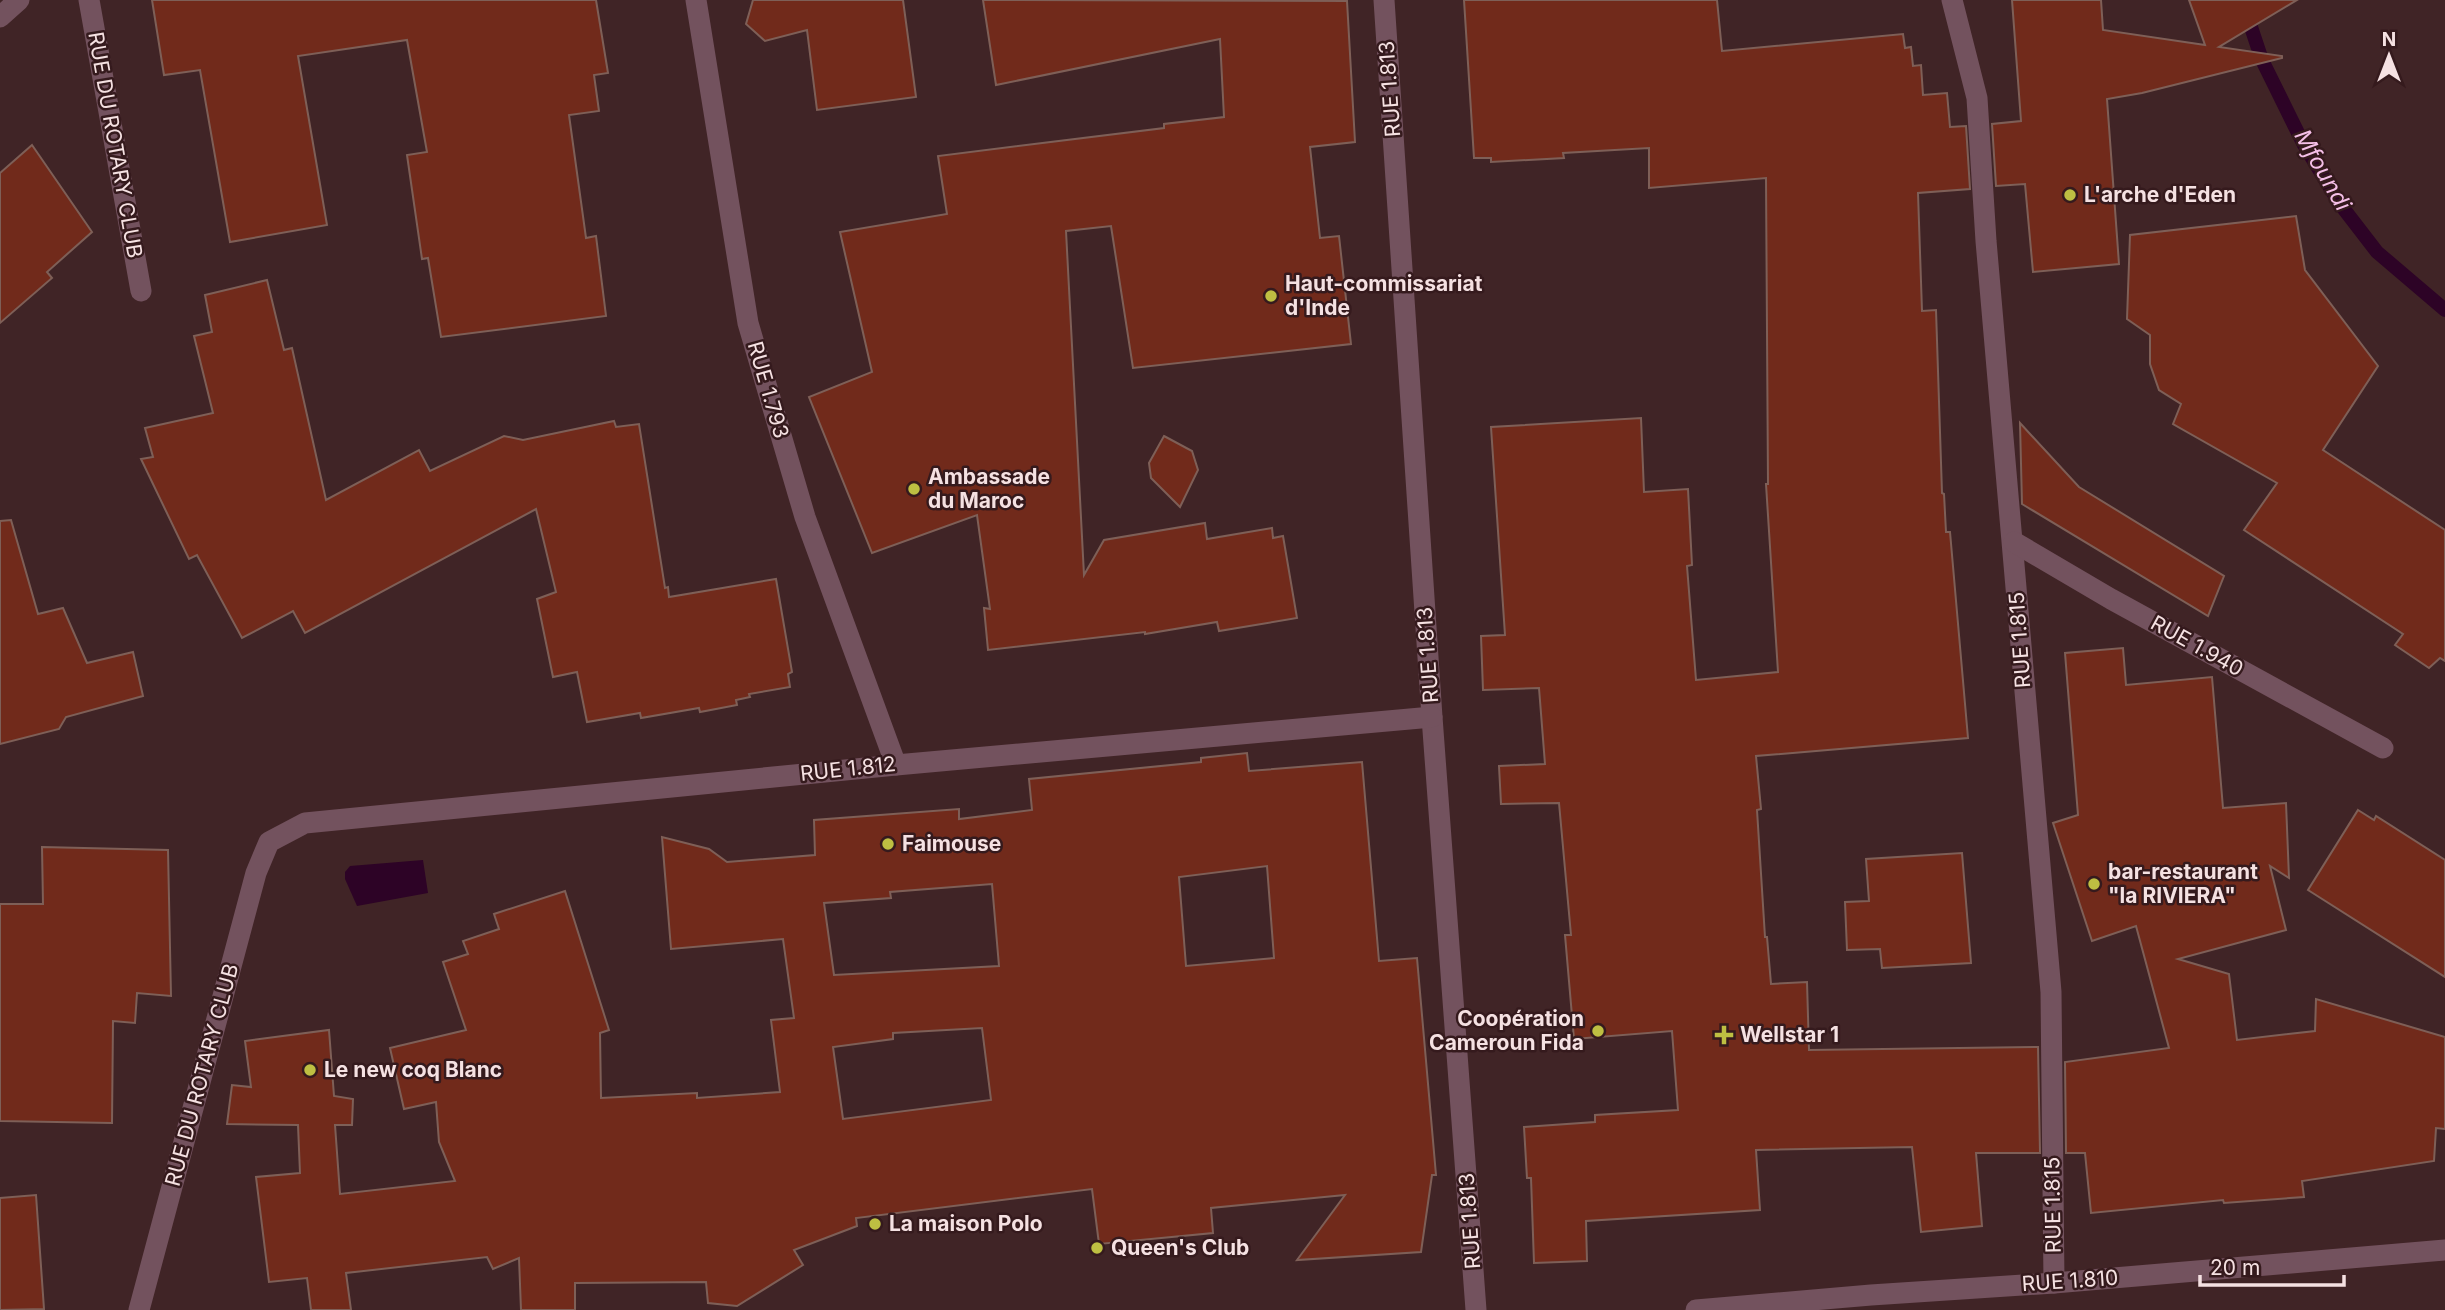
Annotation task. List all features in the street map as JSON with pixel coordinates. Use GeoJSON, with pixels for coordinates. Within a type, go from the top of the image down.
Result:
{"type":"FeatureCollection","features":[{"type":"Feature","properties":{"kind":"street"},"geometry":{"type":"LineString","coordinates":[[0,17],[19,0]]}},
{"type":"Feature","properties":{"kind":"street","name":"RUE DU ROTARY CLUB"},"geometry":{"type":"LineString","coordinates":[[89,0],[141,291]]}},
{"type":"Feature","properties":{"kind":"street","name":"RUE 1.793"},"geometry":{"type":"LineString","coordinates":[[696,0],[748,323],[805,517],[896,765]]}},
{"type":"Feature","properties":{"kind":"street","name":"RUE 1.813"},"geometry":{"type":"LineString","coordinates":[[1384,0],[1432,717],[1476,1310]]}},
{"type":"Feature","properties":{"kind":"street","name":"RUE 1.815"},"geometry":{"type":"LineString","coordinates":[[1952,0],[1977,97],[1986,241],[2014,542],[2026,727],[2051,992],[2054,1283]]}},
{"type":"Feature","properties":{"kind":"street","name":"RUE 1.940"},"geometry":{"type":"LineString","coordinates":[[2014,542],[2122,605],[2382,748]]}},
{"type":"Feature","properties":{"kind":"street","name":"RUE 1.812"},"geometry":{"type":"LineString","coordinates":[[269,842],[305,822],[1432,717]]}},
{"type":"Feature","properties":{"kind":"street","name":"RUE DU ROTARY CLUB"},"geometry":{"type":"LineString","coordinates":[[139,1310],[256,873],[269,842]]}},
{"type":"Feature","properties":{"kind":"street","name":"RUE 1.810"},"geometry":{"type":"LineString","coordinates":[[1696,1310],[1872,1303],[2054,1283],[2445,1250]]}},
{"type":"Feature","properties":{"kind":"shaded area"},"geometry":{"type":"Polygon","coordinates":[[[423,860],[428,893],[357,906],[345,879],[345,872],[350,866],[423,860]]]}},
{"type":"Feature","properties":{"kind":"building"},"geometry":{"type":"Polygon","coordinates":[[[152,0],[596,0],[608,73],[594,75],[599,111],[569,115],[586,238],[596,236],[606,316],[441,337],[428,258],[422,259],[407,155],[427,152],[407,40],[298,56],[327,225],[230,242],[200,70],[164,75],[152,0]]]}},
{"type":"Feature","properties":{"kind":"building"},"geometry":{"type":"Polygon","coordinates":[[[753,0],[903,0],[916,97],[817,110],[807,30],[765,41],[746,24],[753,0]]]}},
{"type":"Feature","properties":{"kind":"building"},"geometry":{"type":"Polygon","coordinates":[[[983,0],[1347,1],[1355,142],[1310,147],[1320,238],[1339,236],[1351,344],[1133,368],[1111,226],[1066,231],[1084,575],[1104,540],[1205,523],[1207,539],[1272,528],[1273,538],[1283,536],[1297,618],[1219,631],[1217,622],[1145,634],[988,650],[984,608],[990,609],[977,515],[872,553],[809,397],[872,372],[840,232],[947,214],[938,156],[1164,128],[1164,124],[1224,117],[1220,39],[996,85],[983,0]]]}},
{"type":"Feature","properties":{"kind":"building"},"geometry":{"type":"Polygon","coordinates":[[[1464,0],[1717,0],[1722,51],[1903,34],[1905,48],[1911,47],[1913,66],[1921,65],[1923,95],[1947,93],[1950,127],[1966,126],[1970,189],[1918,193],[1922,311],[1936,310],[1942,493],[1946,532],[1950,532],[1968,738],[1756,756],[1761,809],[1757,810],[1765,937],[1771,984],[1807,982],[1809,1050],[2038,1047],[2040,1153],[1976,1153],[1982,1226],[1921,1232],[1912,1147],[1756,1150],[1760,1210],[1586,1221],[1587,1261],[1534,1263],[1531,1178],[1527,1178],[1524,1127],[1595,1122],[1595,1115],[1678,1110],[1672,1031],[1574,1039],[1565,935],[1571,935],[1559,803],[1501,804],[1499,766],[1545,764],[1539,688],[1483,690],[1481,636],[1505,635],[1491,427],[1641,418],[1644,492],[1688,489],[1692,565],[1687,566],[1696,680],[1778,672],[1766,484],[1766,178],[1649,188],[1649,148],[1563,153],[1564,158],[1491,162],[1491,158],[1474,158],[1464,0]]]}},
{"type":"Feature","properties":{"kind":"building"},"geometry":{"type":"Polygon","coordinates":[[[2012,0],[2101,0],[2103,30],[2205,45],[2189,0],[2297,0],[2219,47],[2282,58],[2142,93],[2107,99],[2119,264],[2033,272],[2025,184],[1996,186],[1992,124],[2021,121],[2012,0]]]}},
{"type":"Feature","properties":{"kind":"building"},"geometry":{"type":"Polygon","coordinates":[[[32,145],[92,232],[47,272],[52,278],[0,323],[0,173],[32,145]]]}},
{"type":"Feature","properties":{"kind":"building"},"geometry":{"type":"Polygon","coordinates":[[[2296,216],[2305,270],[2378,366],[2323,450],[2445,530],[2445,661],[2440,658],[2429,668],[2395,645],[2403,634],[2244,530],[2277,483],[2173,424],[2181,404],[2159,390],[2150,364],[2150,335],[2127,319],[2130,235],[2296,216]]]}},
{"type":"Feature","properties":{"kind":"building"},"geometry":{"type":"Polygon","coordinates":[[[267,280],[284,350],[292,348],[326,500],[419,450],[430,471],[504,436],[523,440],[614,421],[616,427],[639,424],[665,588],[668,587],[669,597],[776,579],[792,672],[788,674],[790,687],[749,694],[750,697],[736,700],[737,705],[700,712],[699,708],[641,718],[640,713],[587,722],[577,672],[553,677],[537,599],[556,592],[536,509],[305,633],[293,611],[242,638],[197,555],[189,559],[141,459],[153,457],[145,428],[213,413],[194,336],[212,332],[205,295],[267,280]]]}},
{"type":"Feature","properties":{"kind":"building"},"geometry":{"type":"Polygon","coordinates":[[[2020,423],[2079,487],[2224,576],[2208,616],[2022,504],[2020,423]]]}},
{"type":"Feature","properties":{"kind":"building"},"geometry":{"type":"Polygon","coordinates":[[[1164,436],[1192,451],[1198,470],[1180,507],[1151,478],[1149,463],[1164,436]]]}},
{"type":"Feature","properties":{"kind":"building"},"geometry":{"type":"Polygon","coordinates":[[[11,520],[38,614],[63,608],[87,663],[133,652],[143,696],[66,717],[59,729],[0,744],[0,521],[11,520]]]}},
{"type":"Feature","properties":{"kind":"building"},"geometry":{"type":"Polygon","coordinates":[[[2123,648],[2126,685],[2212,677],[2223,808],[2286,803],[2289,878],[2270,866],[2286,930],[2178,959],[2229,974],[2237,1040],[2315,1031],[2316,999],[2445,1037],[2445,1129],[2436,1128],[2434,1161],[2302,1181],[2304,1197],[2224,1203],[2223,1200],[2091,1213],[2085,1153],[2066,1153],[2065,1062],[2169,1048],[2136,926],[2092,941],[2053,823],[2078,815],[2065,653],[2123,648]]]}},
{"type":"Feature","properties":{"kind":"building"},"geometry":{"type":"Polygon","coordinates":[[[1247,753],[1249,771],[1362,762],[1379,961],[1417,958],[1436,1175],[1432,1175],[1421,1252],[1297,1260],[1345,1195],[1211,1208],[1213,1233],[1099,1244],[1092,1189],[856,1218],[857,1226],[794,1250],[803,1265],[737,1306],[708,1303],[706,1282],[575,1283],[575,1310],[521,1310],[519,1258],[493,1269],[487,1257],[346,1273],[351,1310],[311,1310],[307,1278],[269,1282],[256,1177],[300,1173],[298,1125],[227,1124],[232,1085],[251,1087],[245,1041],[329,1030],[334,1096],[353,1099],[352,1125],[335,1125],[340,1194],[455,1181],[439,1142],[436,1102],[404,1109],[390,1048],[466,1030],[443,962],[468,954],[463,941],[499,929],[494,914],[565,891],[609,1030],[600,1033],[601,1098],[697,1093],[697,1098],[780,1092],[771,1020],[794,1018],[783,939],[671,949],[662,837],[709,849],[727,862],[815,855],[814,820],[959,809],[959,819],[1032,810],[1029,779],[1201,762],[1201,758],[1247,753]],[[1267,866],[1179,877],[1186,966],[1274,958],[1267,866]],[[992,884],[890,892],[891,898],[824,903],[834,975],[999,966],[992,884]],[[982,1028],[893,1033],[893,1039],[833,1047],[843,1119],[991,1100],[982,1028]]]}},
{"type":"Feature","properties":{"kind":"building"},"geometry":{"type":"Polygon","coordinates":[[[2358,810],[2374,820],[2376,816],[2445,860],[2445,977],[2308,890],[2358,810]]]}},
{"type":"Feature","properties":{"kind":"building"},"geometry":{"type":"Polygon","coordinates":[[[42,847],[168,850],[171,996],[137,993],[135,1023],[113,1021],[112,1123],[0,1121],[0,904],[43,904],[42,847]]]}},
{"type":"Feature","properties":{"kind":"building"},"geometry":{"type":"Polygon","coordinates":[[[1962,853],[1971,963],[1882,968],[1880,949],[1847,950],[1845,902],[1869,901],[1866,859],[1962,853]]]}},
{"type":"Feature","properties":{"kind":"building"},"geometry":{"type":"Polygon","coordinates":[[[36,1195],[44,1309],[0,1310],[0,1198],[36,1195]]]}},
{"type":"Feature","properties":{"kind":"waterway","name":"Mfoundi"},"geometry":{"type":"LineString","coordinates":[[2242,0],[2262,60],[2303,143],[2340,204],[2377,252],[2445,310]]}},
{"type":"Feature","properties":{"kind":"place","name":"L'arche d'Eden"},"geometry":{"type":"Point","coordinates":[2070,195]}},
{"type":"Feature","properties":{"kind":"place","name":"Haut-commissariat d'Inde"},"geometry":{"type":"Point","coordinates":[1271,296]}},
{"type":"Feature","properties":{"kind":"place","name":"Ambassade du Maroc"},"geometry":{"type":"Point","coordinates":[914,489]}},
{"type":"Feature","properties":{"kind":"place","name":"Faimouse"},"geometry":{"type":"Point","coordinates":[888,844]}},
{"type":"Feature","properties":{"kind":"place","name":"bar-restaurant \"la RIVIERA\""},"geometry":{"type":"Point","coordinates":[2094,884]}},
{"type":"Feature","properties":{"kind":"place","name":"Coopération Cameroun Fida"},"geometry":{"type":"Point","coordinates":[1598,1031]}},
{"type":"Feature","properties":{"kind":"place","name":"Wellstar 1"},"geometry":{"type":"Point","coordinates":[1724,1035]}},
{"type":"Feature","properties":{"kind":"place","name":"Le new coq Blanc"},"geometry":{"type":"Point","coordinates":[310,1070]}},
{"type":"Feature","properties":{"kind":"place","name":"La maison Polo"},"geometry":{"type":"Point","coordinates":[875,1224]}},
{"type":"Feature","properties":{"kind":"place","name":"Queen's Club"},"geometry":{"type":"Point","coordinates":[1097,1248]}}]}
